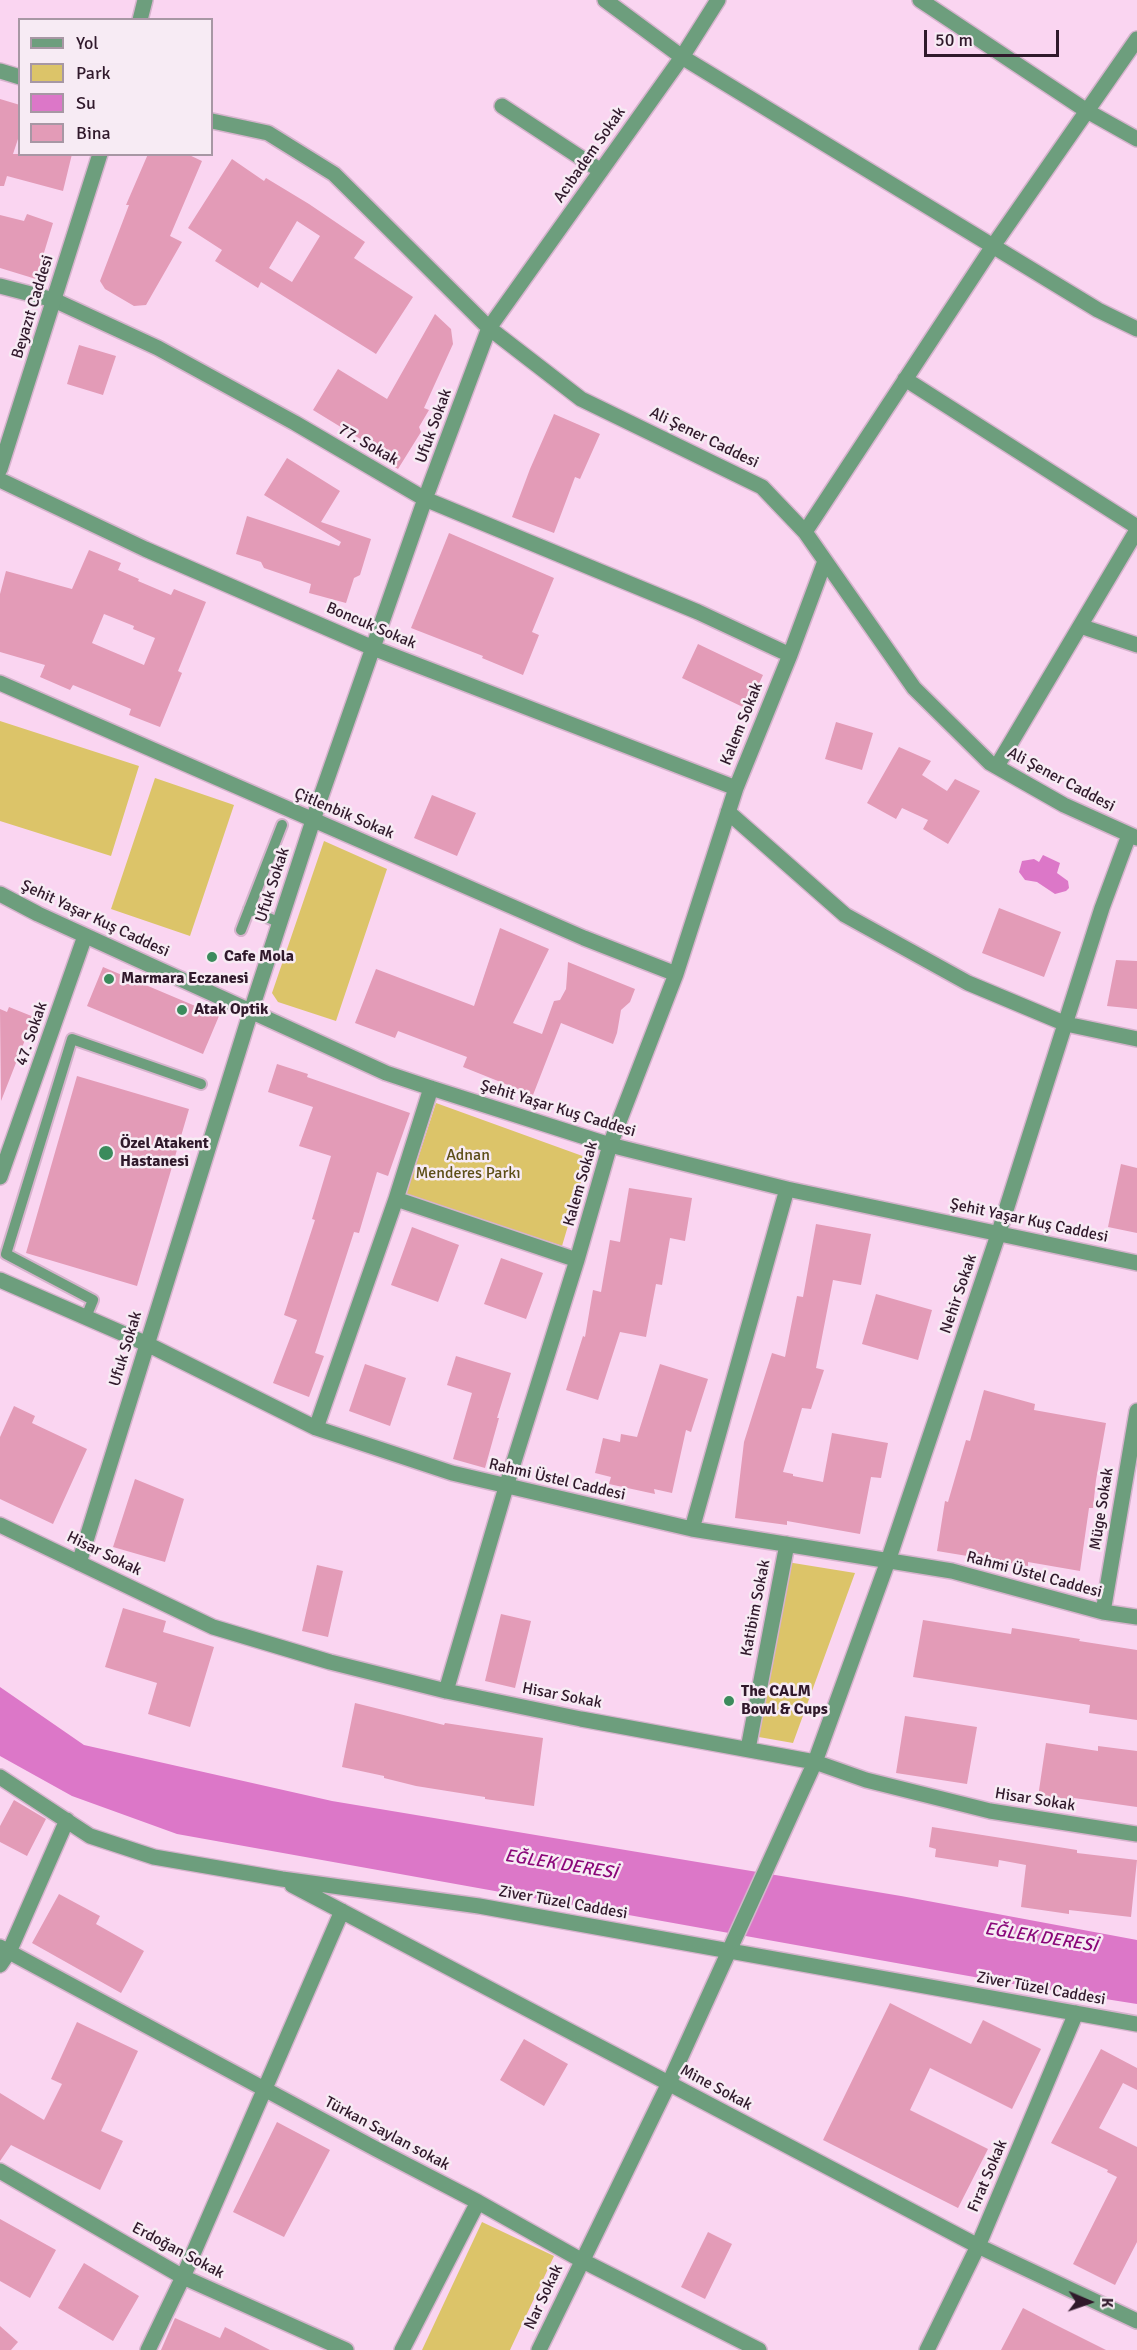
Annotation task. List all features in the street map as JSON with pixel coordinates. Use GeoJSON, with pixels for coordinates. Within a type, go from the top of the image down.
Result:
{"type":"FeatureCollection","features":[{"type":"Feature","properties":{"kind":"street"},"geometry":{"type":"LineString","coordinates":[[141,18],[146,0]]}},
{"type":"Feature","properties":{"kind":"street"},"geometry":{"type":"LineString","coordinates":[[604,0],[682,57],[1098,310],[1137,328]]}},
{"type":"Feature","properties":{"kind":"street","name":"Acıbadem Sokak"},"geometry":{"type":"LineString","coordinates":[[489,328],[682,57],[717,0]]}},
{"type":"Feature","properties":{"kind":"street"},"geometry":{"type":"LineString","coordinates":[[920,0],[1087,111],[1137,139]]}},
{"type":"Feature","properties":{"kind":"street"},"geometry":{"type":"LineString","coordinates":[[805,532],[993,246],[1137,39]]}},
{"type":"Feature","properties":{"kind":"street"},"geometry":{"type":"LineString","coordinates":[[0,71],[18,76]]}},
{"type":"Feature","properties":{"kind":"street"},"geometry":{"type":"LineString","coordinates":[[502,106],[601,171]]}},
{"type":"Feature","properties":{"kind":"street","name":"Ali Şener Caddesi"},"geometry":{"type":"LineString","coordinates":[[213,121],[268,132],[334,174],[489,328],[582,399],[762,487],[805,532],[914,688],[990,763],[1064,805],[1133,836]]}},
{"type":"Feature","properties":{"kind":"street","name":"Beyazıt Caddesi"},"geometry":{"type":"LineString","coordinates":[[0,469],[98,156]]}},
{"type":"Feature","properties":{"kind":"street","name":"77. Sokak"},"geometry":{"type":"LineString","coordinates":[[0,286],[54,300],[158,348],[295,423],[425,499],[698,612],[790,655]]}},
{"type":"Feature","properties":{"kind":"street","name":"Ufuk Sokak"},"geometry":{"type":"LineString","coordinates":[[79,1563],[313,820],[425,499],[489,328]]}},
{"type":"Feature","properties":{"kind":"street"},"geometry":{"type":"LineString","coordinates":[[906,379],[1137,528],[997,766]]}},
{"type":"Feature","properties":{"kind":"street","name":"Boncuk Sokak"},"geometry":{"type":"LineString","coordinates":[[0,480],[145,549],[373,648],[736,788]]}},
{"type":"Feature","properties":{"kind":"street","name":"Kalem Sokak"},"geometry":{"type":"LineString","coordinates":[[446,1691],[506,1486],[578,1260],[610,1146],[676,974],[736,788],[825,561]]}},
{"type":"Feature","properties":{"kind":"street"},"geometry":{"type":"LineString","coordinates":[[1080,626],[1137,645]]}},
{"type":"Feature","properties":{"kind":"street","name":"Çitlenbik Sokak"},"geometry":{"type":"LineString","coordinates":[[0,683],[585,938],[676,974]]}},
{"type":"Feature","properties":{"kind":"street"},"geometry":{"type":"LineString","coordinates":[[728,812],[845,915],[968,983],[1066,1024],[1137,1039]]}},
{"type":"Feature","properties":{"kind":"street","name":"Nehir Sokak"},"geometry":{"type":"LineString","coordinates":[[731,1946],[815,1762],[888,1561],[999,1232],[1102,908],[1133,836]]}},
{"type":"Feature","properties":{"kind":"street","name":"Şehit Yaşar Kuş Caddesi"},"geometry":{"type":"LineString","coordinates":[[0,894],[85,936],[386,1073],[431,1088],[610,1146],[787,1189],[1137,1263]]}},
{"type":"Feature","properties":{"kind":"street","name":"47. Sokak"},"geometry":{"type":"LineString","coordinates":[[0,1178],[85,936]]}},
{"type":"Feature","properties":{"kind":"street"},"geometry":{"type":"LineString","coordinates":[[316,1428],[396,1199],[431,1088]]}},
{"type":"Feature","properties":{"kind":"street"},"geometry":{"type":"LineString","coordinates":[[692,1529],[787,1189]]}},
{"type":"Feature","properties":{"kind":"street"},"geometry":{"type":"LineString","coordinates":[[396,1199],[578,1260]]}},
{"type":"Feature","properties":{"kind":"street","name":"Rahmi Üstel Caddesi"},"geometry":{"type":"LineString","coordinates":[[0,1280],[147,1344],[316,1428],[452,1473],[692,1529],[952,1571],[1103,1612],[1137,1617]]}},
{"type":"Feature","properties":{"kind":"street","name":"Müge Sokak"},"geometry":{"type":"LineString","coordinates":[[1103,1612],[1137,1412]]}},
{"type":"Feature","properties":{"kind":"street","name":"Hisar Sokak"},"geometry":{"type":"LineString","coordinates":[[0,1525],[213,1627],[330,1662],[446,1691],[581,1719],[815,1762],[866,1780],[990,1811],[1137,1834]]}},
{"type":"Feature","properties":{"kind":"street","name":"Katibim Sokak"},"geometry":{"type":"LineString","coordinates":[[748,1749],[787,1544]]}},
{"type":"Feature","properties":{"kind":"street","name":"Ziver Tüzel Caddesi"},"geometry":{"type":"LineString","coordinates":[[0,1777],[90,1836],[154,1857],[282,1879],[479,1906],[731,1946],[1137,2024]]}},
{"type":"Feature","properties":{"kind":"street"},"geometry":{"type":"LineString","coordinates":[[0,1965],[5,1949],[67,1820]]}},
{"type":"Feature","properties":{"kind":"street","name":"Mine Sokak"},"geometry":{"type":"LineString","coordinates":[[282,1879],[978,2246],[1137,2321]]}},
{"type":"Feature","properties":{"kind":"street"},"geometry":{"type":"LineString","coordinates":[[148,2350],[183,2277],[342,1911]]}},
{"type":"Feature","properties":{"kind":"street","name":"Nar Sokak"},"geometry":{"type":"LineString","coordinates":[[539,2350],[669,2083],[731,1946]]}},
{"type":"Feature","properties":{"kind":"street","name":"Türkan Saylan sokak"},"geometry":{"type":"LineString","coordinates":[[5,1949],[478,2202],[581,2260],[759,2350]]}},
{"type":"Feature","properties":{"kind":"street","name":"Fırat Sokak"},"geometry":{"type":"LineString","coordinates":[[927,2350],[978,2246],[1076,2013]]}},
{"type":"Feature","properties":{"kind":"street","name":"Erdoğan Sokak"},"geometry":{"type":"LineString","coordinates":[[0,2171],[183,2277],[345,2350]]}},
{"type":"Feature","properties":{"kind":"street"},"geometry":{"type":"LineString","coordinates":[[402,2350],[478,2202]]}},
{"type":"Feature","properties":{"kind":"lane"},"geometry":{"type":"LineString","coordinates":[[241,930],[282,825]]}},
{"type":"Feature","properties":{"kind":"lane"},"geometry":{"type":"LineString","coordinates":[[249,909],[280,922]]}},
{"type":"Feature","properties":{"kind":"lane"},"geometry":{"type":"LineString","coordinates":[[86,1317],[93,1300],[6,1254],[72,1040],[201,1084]]}},
{"type":"Feature","properties":{"kind":"green space"},"geometry":{"type":"Polygon","coordinates":[[[0,721],[139,766],[111,856],[0,821],[0,721]]]}},
{"type":"Feature","properties":{"kind":"green space"},"geometry":{"type":"Polygon","coordinates":[[[155,778],[234,805],[190,936],[111,909],[155,778]]]}},
{"type":"Feature","properties":{"kind":"green space"},"geometry":{"type":"Polygon","coordinates":[[[324,841],[387,869],[336,1021],[278,1002],[272,993],[324,841]]]}},
{"type":"Feature","properties":{"kind":"green space","name":"Adnan Menderes Parkı"},"geometry":{"type":"Polygon","coordinates":[[[436,1103],[588,1158],[562,1246],[406,1195],[436,1103]]]}},
{"type":"Feature","properties":{"kind":"green space"},"geometry":{"type":"Polygon","coordinates":[[[787,1562],[855,1573],[793,1743],[753,1736],[787,1562]]]}},
{"type":"Feature","properties":{"kind":"green space"},"geometry":{"type":"Polygon","coordinates":[[[482,2222],[554,2256],[510,2350],[422,2350],[482,2222]]]}},
{"type":"Feature","properties":{"kind":"water"},"geometry":{"type":"Polygon","coordinates":[[[1043,855],[1060,863],[1057,873],[1068,881],[1069,888],[1066,891],[1055,894],[1037,882],[1025,880],[1019,872],[1022,861],[1034,859],[1039,862],[1043,855]]]}},
{"type":"Feature","properties":{"kind":"water","name":"EĞLEK DERESİ"},"geometry":{"type":"Polygon","coordinates":[[[0,1687],[84,1745],[332,1801],[901,1896],[1137,1940],[1137,2004],[1030,1987],[177,1834],[72,1796],[0,1756],[0,1687]]]}},
{"type":"Feature","properties":{"kind":"building"},"geometry":{"type":"Polygon","coordinates":[[[0,99],[18,104],[18,139],[13,154],[18,154],[18,156],[72,156],[63,191],[7,176],[4,186],[0,186],[0,99]]]}},
{"type":"Feature","properties":{"kind":"building"},"geometry":{"type":"Polygon","coordinates":[[[147,156],[191,156],[202,161],[170,236],[182,242],[146,305],[134,306],[105,289],[100,281],[129,205],[126,205],[147,156]]]}},
{"type":"Feature","properties":{"kind":"building"},"geometry":{"type":"Polygon","coordinates":[[[232,159],[264,181],[266,178],[309,204],[365,242],[354,258],[413,297],[376,354],[261,282],[258,288],[215,261],[222,250],[188,228],[232,159]],[[297,221],[269,268],[292,282],[320,236],[297,221]]]}},
{"type":"Feature","properties":{"kind":"building"},"geometry":{"type":"Polygon","coordinates":[[[27,214],[53,223],[36,279],[0,268],[0,215],[24,221],[27,214]]]}},
{"type":"Feature","properties":{"kind":"building"},"geometry":{"type":"Polygon","coordinates":[[[435,314],[451,329],[453,344],[424,408],[429,410],[419,427],[421,432],[398,469],[359,445],[362,440],[313,410],[338,369],[387,399],[435,314]]]}},
{"type":"Feature","properties":{"kind":"building"},"geometry":{"type":"Polygon","coordinates":[[[79,345],[116,356],[103,395],[67,384],[79,345]]]}},
{"type":"Feature","properties":{"kind":"building"},"geometry":{"type":"Polygon","coordinates":[[[554,414],[600,434],[580,479],[575,477],[554,533],[512,517],[554,414]]]}},
{"type":"Feature","properties":{"kind":"building"},"geometry":{"type":"Polygon","coordinates":[[[287,458],[340,491],[321,522],[371,539],[360,575],[354,578],[346,603],[309,593],[311,584],[264,568],[261,562],[236,554],[247,516],[339,546],[341,542],[264,495],[287,458]]]}},
{"type":"Feature","properties":{"kind":"building"},"geometry":{"type":"Polygon","coordinates":[[[449,533],[554,578],[532,632],[539,635],[523,675],[482,658],[483,656],[411,628],[449,533]]]}},
{"type":"Feature","properties":{"kind":"building"},"geometry":{"type":"Polygon","coordinates":[[[89,550],[121,563],[118,570],[139,579],[138,581],[171,595],[174,589],[206,602],[178,671],[182,673],[160,727],[129,715],[131,709],[73,685],[70,690],[40,677],[45,665],[0,652],[0,594],[6,571],[72,589],[89,550]],[[104,614],[92,643],[144,665],[155,638],[133,629],[134,626],[104,614]]]}},
{"type":"Feature","properties":{"kind":"building"},"geometry":{"type":"Polygon","coordinates":[[[698,644],[763,675],[747,709],[682,678],[698,644]]]}},
{"type":"Feature","properties":{"kind":"building"},"geometry":{"type":"Polygon","coordinates":[[[836,722],[873,733],[862,770],[825,759],[836,722]]]}},
{"type":"Feature","properties":{"kind":"building"},"geometry":{"type":"Polygon","coordinates":[[[899,747],[931,761],[922,775],[947,791],[955,779],[980,791],[948,844],[923,829],[928,820],[902,808],[896,819],[867,803],[899,747]]]}},
{"type":"Feature","properties":{"kind":"building"},"geometry":{"type":"Polygon","coordinates":[[[432,795],[476,813],[457,856],[414,838],[432,795]]]}},
{"type":"Feature","properties":{"kind":"building"},"geometry":{"type":"Polygon","coordinates":[[[999,908],[1061,932],[1044,977],[982,953],[999,908]]]}},
{"type":"Feature","properties":{"kind":"building"},"geometry":{"type":"Polygon","coordinates":[[[500,928],[549,949],[513,1023],[542,1034],[554,1001],[560,1000],[566,989],[568,962],[635,989],[630,1002],[621,1010],[613,1044],[561,1023],[533,1095],[463,1067],[467,1057],[398,1031],[395,1038],[355,1023],[376,969],[474,1006],[500,928]]]}},
{"type":"Feature","properties":{"kind":"building"},"geometry":{"type":"Polygon","coordinates":[[[1116,960],[1137,961],[1137,1009],[1107,1006],[1116,960]]]}},
{"type":"Feature","properties":{"kind":"building"},"geometry":{"type":"Polygon","coordinates":[[[103,967],[219,1016],[203,1054],[87,1006],[103,967]]]}},
{"type":"Feature","properties":{"kind":"building"},"geometry":{"type":"Polygon","coordinates":[[[9,1007],[34,1017],[1,1101],[0,1009],[7,1012],[9,1007]]]}},
{"type":"Feature","properties":{"kind":"building"},"geometry":{"type":"Polygon","coordinates":[[[277,1064],[308,1074],[307,1077],[410,1113],[388,1176],[377,1172],[359,1233],[354,1232],[315,1353],[324,1356],[309,1397],[273,1383],[297,1320],[284,1315],[315,1220],[312,1219],[331,1156],[299,1146],[313,1107],[268,1092],[277,1064]]]}},
{"type":"Feature","properties":{"kind":"building"},"geometry":{"type":"Polygon","coordinates":[[[77,1076],[189,1109],[137,1286],[26,1253],[77,1076]]]}},
{"type":"Feature","properties":{"kind":"building"},"geometry":{"type":"Polygon","coordinates":[[[1121,1164],[1137,1168],[1137,1233],[1108,1227],[1121,1164]]]}},
{"type":"Feature","properties":{"kind":"building"},"geometry":{"type":"Polygon","coordinates":[[[629,1188],[692,1198],[685,1241],[670,1238],[662,1285],[656,1284],[646,1337],[620,1332],[598,1400],[566,1390],[583,1336],[585,1337],[593,1290],[601,1292],[610,1240],[620,1242],[629,1188]]]}},
{"type":"Feature","properties":{"kind":"building"},"geometry":{"type":"Polygon","coordinates":[[[816,1224],[871,1234],[861,1285],[833,1280],[816,1368],[824,1370],[811,1409],[802,1408],[783,1472],[823,1482],[832,1433],[888,1443],[881,1478],[871,1477],[860,1534],[787,1521],[787,1525],[735,1518],[744,1442],[772,1353],[785,1357],[797,1296],[803,1297],[816,1224]]]}},
{"type":"Feature","properties":{"kind":"building"},"geometry":{"type":"Polygon","coordinates":[[[412,1227],[459,1245],[438,1302],[391,1285],[412,1227]]]}},
{"type":"Feature","properties":{"kind":"building"},"geometry":{"type":"Polygon","coordinates":[[[501,1258],[543,1273],[526,1319],[484,1304],[501,1258]]]}},
{"type":"Feature","properties":{"kind":"building"},"geometry":{"type":"Polygon","coordinates":[[[876,1294],[932,1310],[918,1360],[862,1344],[876,1294]]]}},
{"type":"Feature","properties":{"kind":"building"},"geometry":{"type":"Polygon","coordinates":[[[456,1356],[511,1373],[485,1468],[453,1459],[472,1393],[447,1385],[456,1356]]]}},
{"type":"Feature","properties":{"kind":"building"},"geometry":{"type":"Polygon","coordinates":[[[365,1364],[406,1378],[390,1426],[349,1411],[365,1364]]]}},
{"type":"Feature","properties":{"kind":"building"},"geometry":{"type":"Polygon","coordinates":[[[660,1364],[708,1379],[691,1432],[686,1430],[672,1493],[654,1489],[655,1494],[609,1484],[611,1477],[595,1473],[603,1438],[620,1442],[621,1434],[637,1437],[660,1364]]]}},
{"type":"Feature","properties":{"kind":"building"},"geometry":{"type":"Polygon","coordinates":[[[984,1390],[1035,1404],[1034,1410],[1106,1423],[1093,1508],[1089,1508],[1080,1571],[1028,1562],[1028,1566],[937,1551],[945,1501],[948,1502],[966,1440],[970,1441],[984,1390]]]}},
{"type":"Feature","properties":{"kind":"building"},"geometry":{"type":"Polygon","coordinates":[[[14,1406],[35,1416],[32,1423],[87,1449],[53,1524],[0,1499],[0,1437],[14,1406]]]}},
{"type":"Feature","properties":{"kind":"building"},"geometry":{"type":"Polygon","coordinates":[[[135,1479],[184,1499],[165,1562],[113,1547],[135,1479]]]}},
{"type":"Feature","properties":{"kind":"building"},"geometry":{"type":"Polygon","coordinates":[[[317,1565],[343,1571],[328,1637],[302,1631],[317,1565]]]}},
{"type":"Feature","properties":{"kind":"building"},"geometry":{"type":"Polygon","coordinates":[[[123,1608],[166,1621],[163,1632],[214,1647],[190,1727],[148,1714],[157,1683],[105,1667],[123,1608]]]}},
{"type":"Feature","properties":{"kind":"building"},"geometry":{"type":"Polygon","coordinates":[[[501,1614],[531,1621],[515,1688],[485,1681],[501,1614]]]}},
{"type":"Feature","properties":{"kind":"building"},"geometry":{"type":"Polygon","coordinates":[[[923,1620],[1011,1634],[1012,1628],[1137,1650],[1137,1720],[1089,1713],[1090,1705],[913,1677],[923,1620]]]}},
{"type":"Feature","properties":{"kind":"building"},"geometry":{"type":"Polygon","coordinates":[[[355,1703],[444,1725],[445,1723],[543,1738],[534,1806],[416,1786],[342,1767],[355,1703]]]}},
{"type":"Feature","properties":{"kind":"building"},"geometry":{"type":"Polygon","coordinates":[[[905,1716],[977,1727],[967,1784],[896,1773],[905,1716]]]}},
{"type":"Feature","properties":{"kind":"building"},"geometry":{"type":"Polygon","coordinates":[[[1046,1743],[1098,1751],[1098,1746],[1137,1751],[1137,1807],[1074,1798],[1074,1803],[1038,1797],[1046,1743]]]}},
{"type":"Feature","properties":{"kind":"building"},"geometry":{"type":"Polygon","coordinates":[[[14,1800],[46,1819],[27,1856],[0,1842],[0,1826],[14,1800]]]}},
{"type":"Feature","properties":{"kind":"building"},"geometry":{"type":"Polygon","coordinates":[[[932,1827],[1077,1850],[1077,1853],[1137,1860],[1131,1917],[1069,1910],[1069,1914],[1021,1907],[1026,1865],[999,1860],[998,1867],[935,1857],[936,1849],[929,1847],[932,1827]]]}},
{"type":"Feature","properties":{"kind":"building"},"geometry":{"type":"Polygon","coordinates":[[[59,1894],[100,1916],[96,1924],[144,1951],[121,1993],[32,1943],[59,1894]]]}},
{"type":"Feature","properties":{"kind":"building"},"geometry":{"type":"Polygon","coordinates":[[[890,2003],[971,2044],[983,2020],[1041,2049],[1012,2109],[930,2068],[910,2110],[988,2149],[958,2208],[823,2140],[890,2003]]]}},
{"type":"Feature","properties":{"kind":"building"},"geometry":{"type":"Polygon","coordinates":[[[77,2022],[138,2051],[101,2131],[123,2141],[100,2190],[11,2145],[0,2161],[0,2093],[44,2120],[62,2084],[51,2079],[77,2022]]]}},
{"type":"Feature","properties":{"kind":"building"},"geometry":{"type":"Polygon","coordinates":[[[524,2039],[568,2064],[544,2106],[500,2080],[524,2039]]]}},
{"type":"Feature","properties":{"kind":"building"},"geometry":{"type":"Polygon","coordinates":[[[1101,2049],[1137,2068],[1137,2090],[1123,2083],[1099,2128],[1137,2147],[1137,2242],[1115,2285],[1073,2264],[1117,2177],[1107,2172],[1108,2170],[1051,2143],[1101,2049]]]}},
{"type":"Feature","properties":{"kind":"building"},"geometry":{"type":"Polygon","coordinates":[[[277,2122],[330,2150],[284,2237],[233,2212],[277,2122]]]}},
{"type":"Feature","properties":{"kind":"building"},"geometry":{"type":"Polygon","coordinates":[[[0,2219],[56,2250],[30,2298],[0,2281],[0,2219]]]}},
{"type":"Feature","properties":{"kind":"building"},"geometry":{"type":"Polygon","coordinates":[[[708,2232],[732,2244],[705,2299],[681,2287],[708,2232]]]}},
{"type":"Feature","properties":{"kind":"building"},"geometry":{"type":"Polygon","coordinates":[[[84,2263],[139,2296],[113,2341],[58,2308],[84,2263]]]}},
{"type":"Feature","properties":{"kind":"building"},"geometry":{"type":"Polygon","coordinates":[[[1023,2308],[1054,2324],[1106,2350],[1001,2350],[1023,2308]]]}},
{"type":"Feature","properties":{"kind":"building"},"geometry":{"type":"Polygon","coordinates":[[[175,2318],[220,2338],[225,2327],[270,2350],[161,2350],[175,2318]]]}},
{"type":"Feature","properties":{"kind":"building"},"geometry":{"type":"Polygon","coordinates":[[[0,2326],[18,2342],[11,2350],[0,2350],[0,2326]]]}},
{"type":"Feature","properties":{"kind":"place","name":"Cafe Mola"},"geometry":{"type":"Point","coordinates":[212,957]}},
{"type":"Feature","properties":{"kind":"place","name":"Marmara Eczanesi"},"geometry":{"type":"Point","coordinates":[109,979]}},
{"type":"Feature","properties":{"kind":"place","name":"Atak Optik"},"geometry":{"type":"Point","coordinates":[182,1010]}},
{"type":"Feature","properties":{"kind":"place","name":"Özel Atakent Hastanesi"},"geometry":{"type":"Point","coordinates":[106,1153]}},
{"type":"Feature","properties":{"kind":"place","name":"The CALM Bowl & Cups"},"geometry":{"type":"Point","coordinates":[729,1701]}}]}
